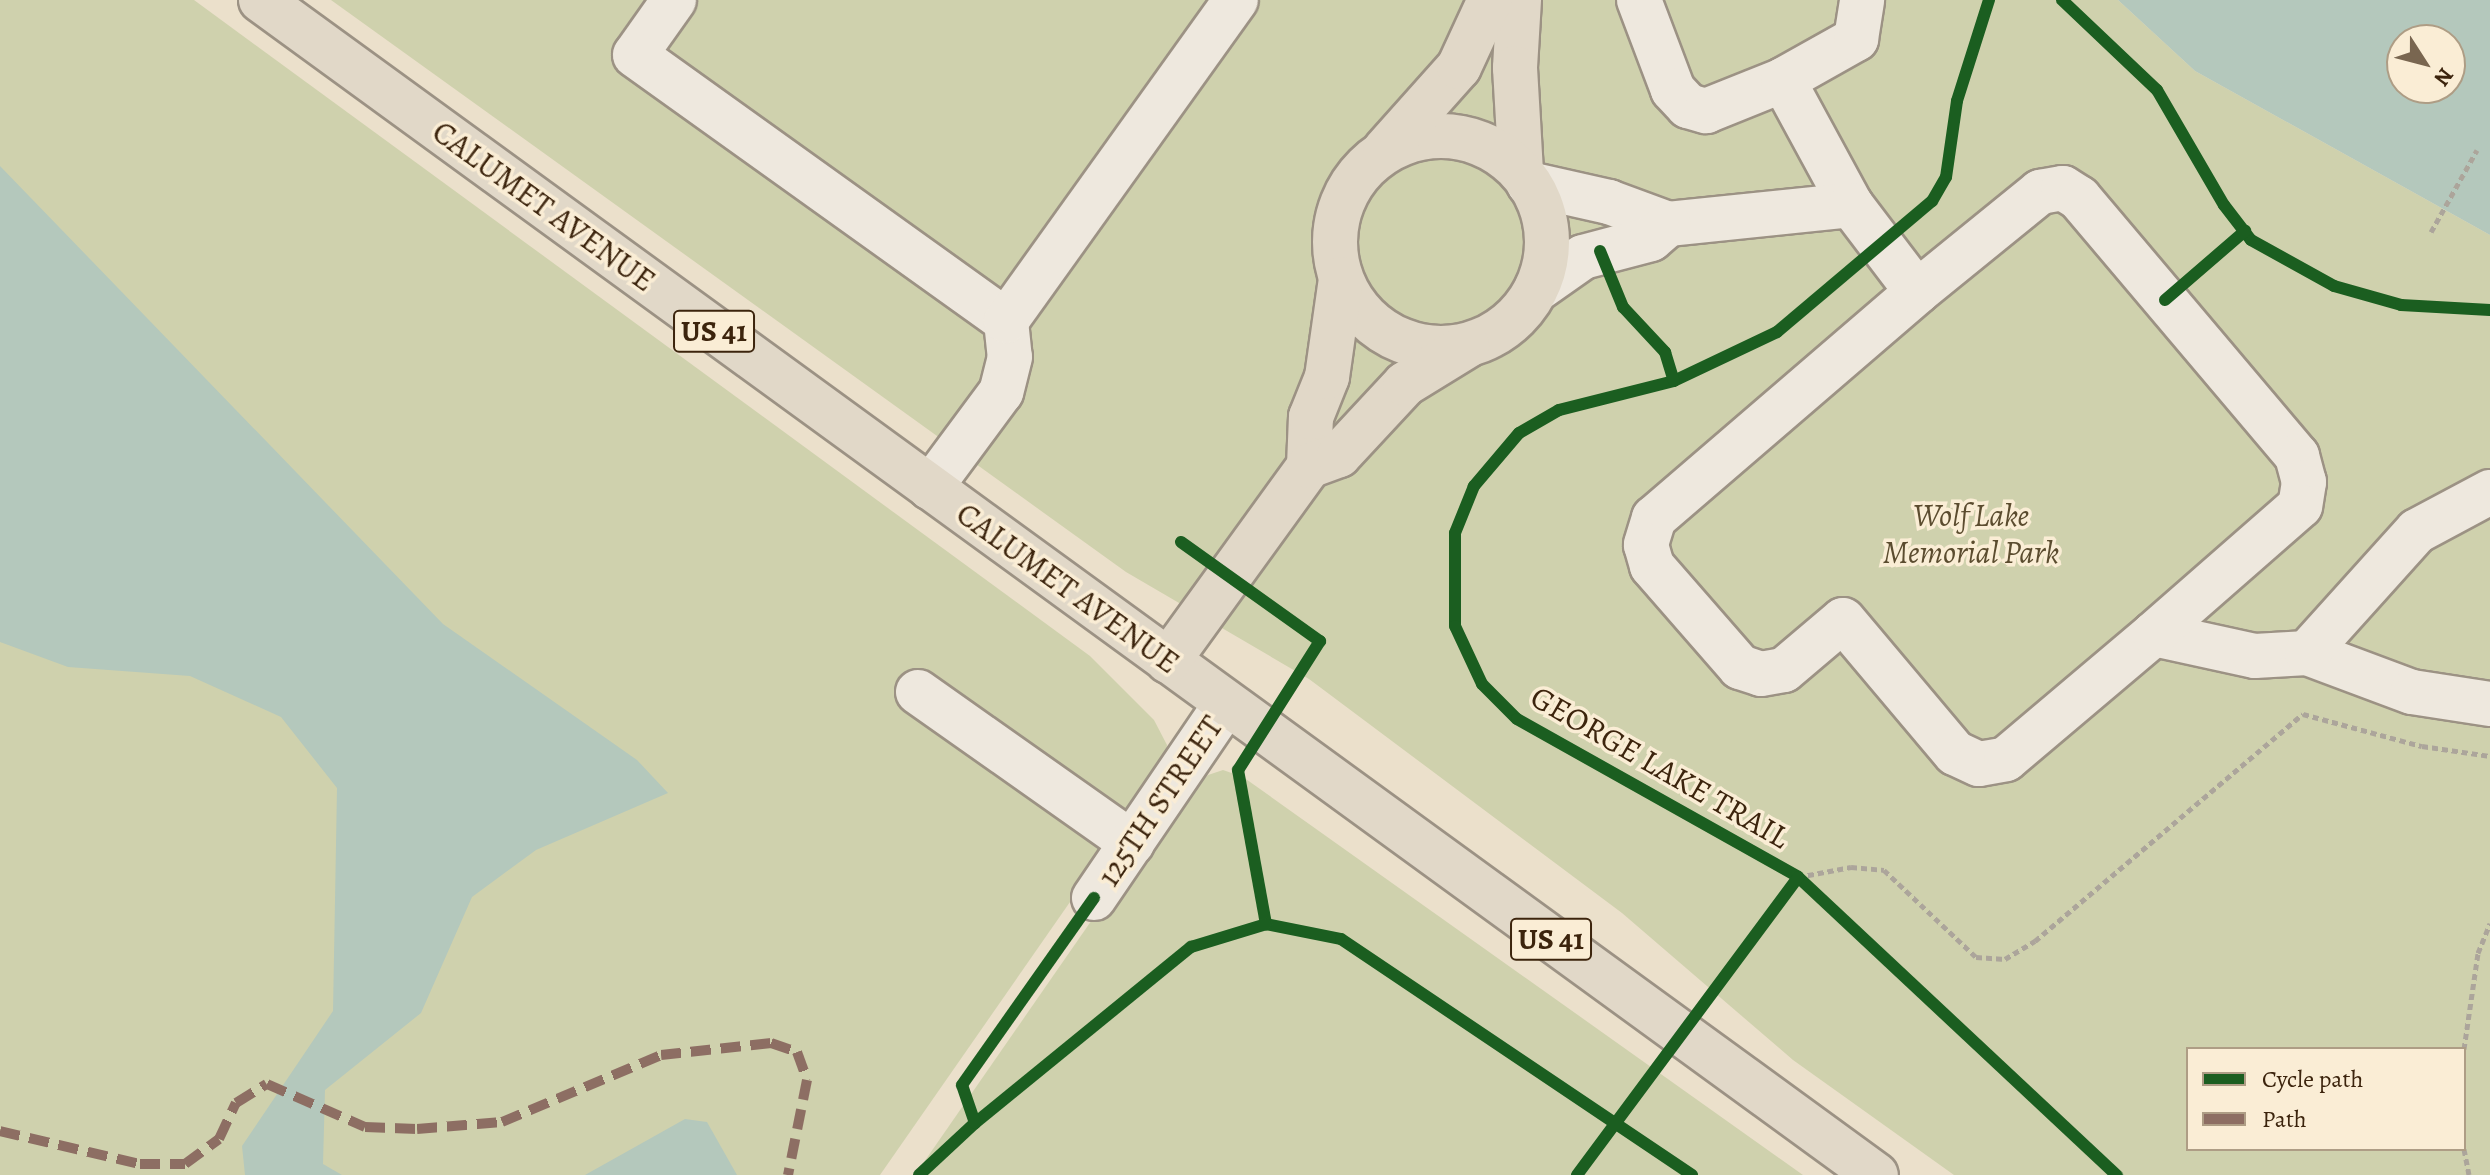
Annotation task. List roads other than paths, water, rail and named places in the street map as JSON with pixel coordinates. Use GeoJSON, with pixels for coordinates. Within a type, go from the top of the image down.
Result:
{"type":"FeatureCollection","features":[{"type":"Feature","properties":{"kind":"main road","name":"CALUMET AVENUE"},"geometry":{"type":"LineString","coordinates":[[261,0],[1876,1175]]}},
{"type":"Feature","properties":{"kind":"main road"},"geometry":{"type":"LineString","coordinates":[[1168,661],[1309,466],[1311,417],[1327,377],[1341,279],[1334,244],[1340,210],[1355,179],[1459,67],[1490,0]]}},
{"type":"Feature","properties":{"kind":"main road"},"geometry":{"type":"LineString","coordinates":[[1309,466],[1339,455],[1405,384],[1519,315],[1536,290],[1547,229],[1525,178],[1515,68],[1519,0]]}},
{"type":"Feature","properties":{"kind":"main road"},"geometry":{"type":"LineString","coordinates":[[1381,154],[1439,136],[1498,152],[1525,178]]}},
{"type":"Feature","properties":{"kind":"main road"},"geometry":{"type":"LineString","coordinates":[[1341,279],[1367,318],[1407,344],[1470,345]]}},
{"type":"Feature","properties":{"kind":"lane"},"geometry":{"type":"LineString","coordinates":[[674,0],[635,55],[1006,321]]}},
{"type":"Feature","properties":{"kind":"lane"},"geometry":{"type":"LineString","coordinates":[[930,488],[1001,392],[1010,357],[1006,321],[1236,0]]}},
{"type":"Feature","properties":{"kind":"lane"},"geometry":{"type":"LineString","coordinates":[[1639,0],[1673,90],[1688,106],[1706,111],[1783,80],[1856,39],[1862,0]]}},
{"type":"Feature","properties":{"kind":"lane"},"geometry":{"type":"LineString","coordinates":[[1783,80],[1851,205],[1917,292]]}},
{"type":"Feature","properties":{"kind":"lane"},"geometry":{"type":"LineString","coordinates":[[1525,178],[1609,202],[1668,224],[1851,205]]}},
{"type":"Feature","properties":{"kind":"lane"},"geometry":{"type":"LineString","coordinates":[[2063,188],[2079,198],[2297,456],[2304,482],[2300,506],[2154,634],[2006,759],[1979,764],[1955,753],[1843,620],[1784,670],[1761,674],[1740,667],[1652,566],[1646,545],[1654,518],[1917,292],[2040,192],[2063,188]]}},
{"type":"Feature","properties":{"kind":"lane"},"geometry":{"type":"LineString","coordinates":[[1536,290],[1583,257],[1651,239],[1668,224]]}},
{"type":"Feature","properties":{"kind":"lane"},"geometry":{"type":"LineString","coordinates":[[2307,653],[2417,531],[2490,492]]}},
{"type":"Feature","properties":{"kind":"lane"},"geometry":{"type":"LineString","coordinates":[[2154,634],[2255,656],[2307,653],[2412,692],[2490,704]]}},
{"type":"Feature","properties":{"kind":"lane"},"geometry":{"type":"LineString","coordinates":[[918,692],[1132,843]]}},
{"type":"Feature","properties":{"kind":"lane","name":"125TH STREET"},"geometry":{"type":"LineString","coordinates":[[1094,898],[1226,704]]}},
{"type":"Feature","properties":{"kind":"park label","name":"Wolf Lake Memorial Park"},"geometry":{"type":"Point","coordinates":[1971,534]}}]}
